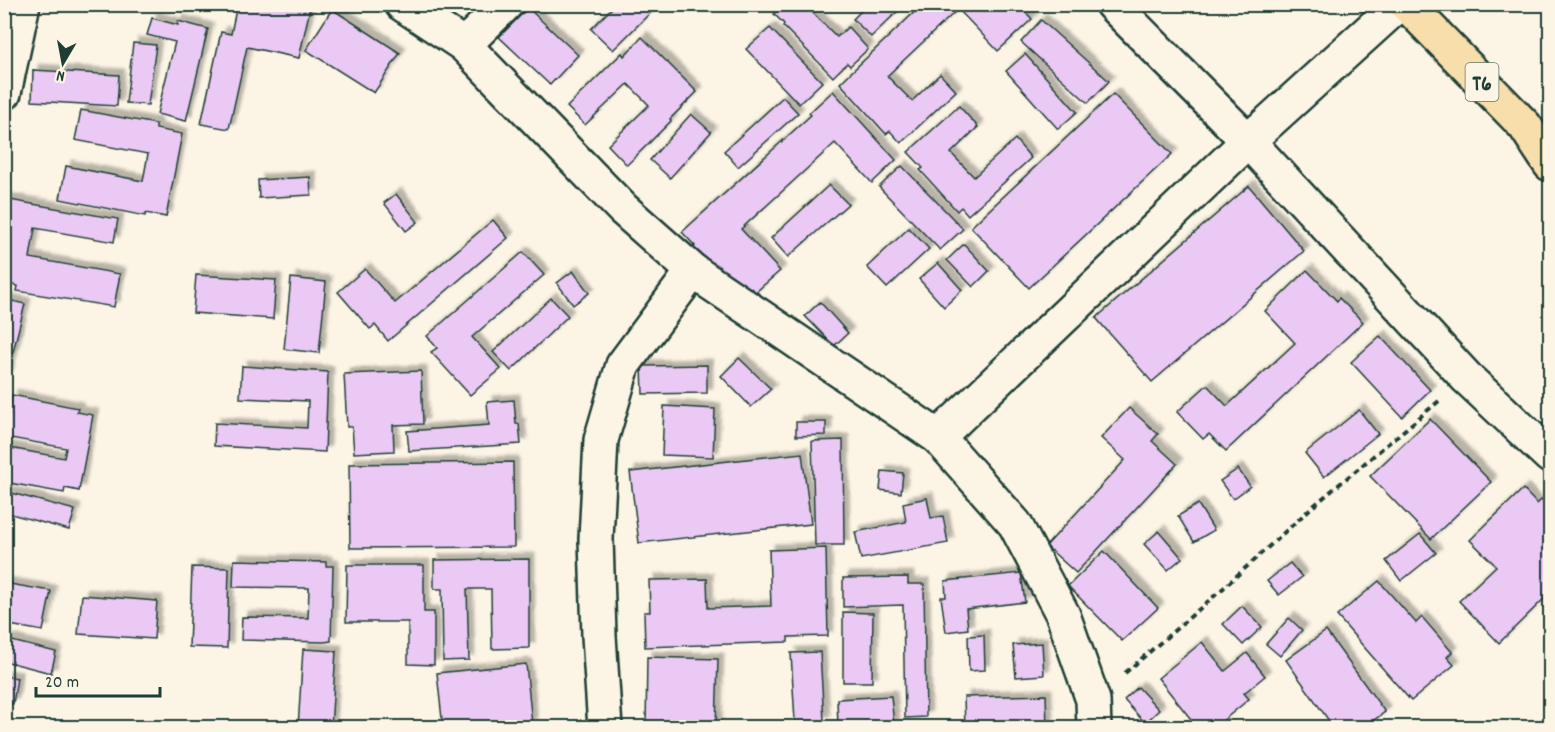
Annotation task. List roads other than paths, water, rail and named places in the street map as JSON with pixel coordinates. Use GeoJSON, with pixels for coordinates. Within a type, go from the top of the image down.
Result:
{"type":"FeatureCollection","features":[{"type":"Feature","properties":{"kind":"highway","name":"T6"},"geometry":{"type":"LineString","coordinates":[[1406,4],[1525,126],[1551,164]]}},
{"type":"Feature","properties":{"kind":"street"},"geometry":{"type":"LineString","coordinates":[[4,93],[23,4]]}},
{"type":"Feature","properties":{"kind":"street"},"geometry":{"type":"LineString","coordinates":[[402,4],[464,45],[623,209],[693,271],[938,437],[1016,524],[1063,615],[1094,714]]}},
{"type":"Feature","properties":{"kind":"street"},"geometry":{"type":"LineString","coordinates":[[464,45],[506,4]]}},
{"type":"Feature","properties":{"kind":"street"},"geometry":{"type":"LineString","coordinates":[[1112,4],[1248,141],[1467,378],[1551,456]]}},
{"type":"Feature","properties":{"kind":"street"},"geometry":{"type":"LineString","coordinates":[[938,437],[1248,141],[1399,4]]}},
{"type":"Feature","properties":{"kind":"street"},"geometry":{"type":"LineString","coordinates":[[606,728],[599,636],[596,539],[601,440],[623,365],[693,271]]}}]}
